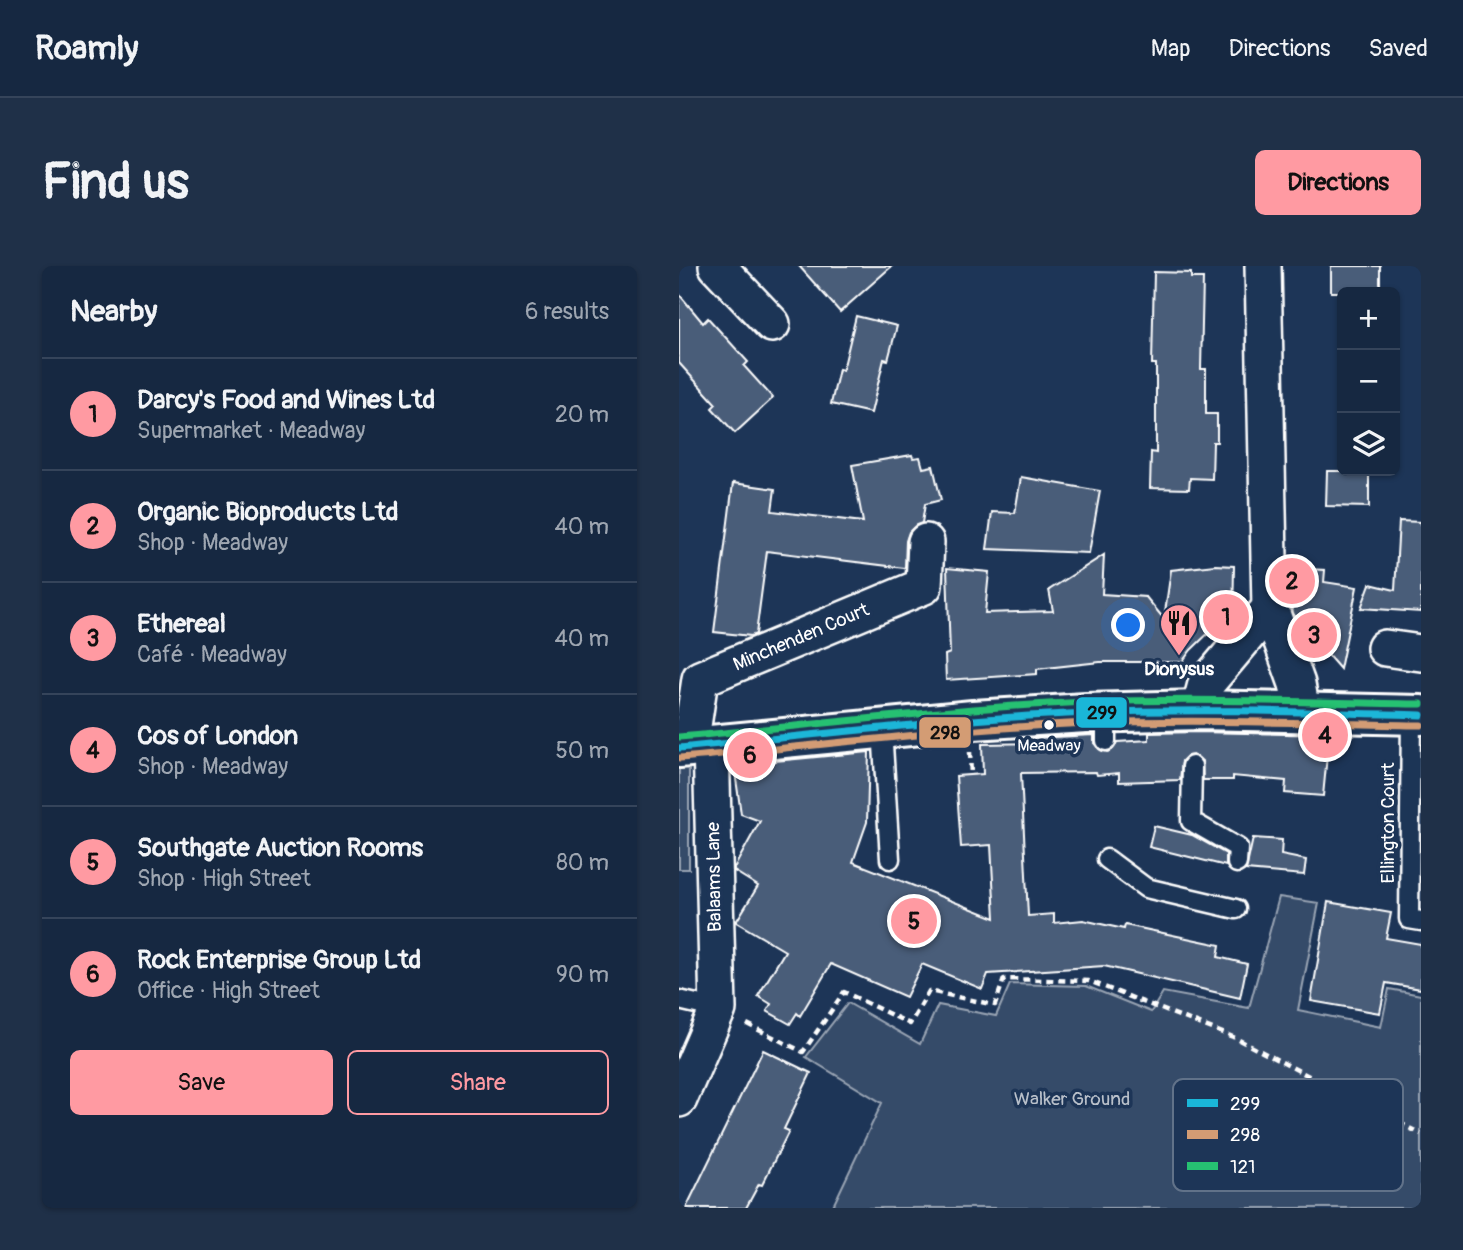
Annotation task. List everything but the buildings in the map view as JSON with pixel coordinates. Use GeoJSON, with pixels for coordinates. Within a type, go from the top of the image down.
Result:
{"type":"FeatureCollection","features":[{"type":"Feature","properties":{"kind":"main road"},"geometry":{"type":"LineString","coordinates":[[693,746],[973,720],[1106,727],[1195,716],[1302,712],[1416,715]]}},
{"type":"Feature","properties":{"kind":"street"},"geometry":{"type":"LineString","coordinates":[[717,266],[749,303],[772,324]]}},
{"type":"Feature","properties":{"kind":"street"},"geometry":{"type":"LineString","coordinates":[[1263,266],[1270,608],[1297,684],[1302,712]]}},
{"type":"Feature","properties":{"kind":"street","name":"Minchenden Court"},"geometry":{"type":"LineString","coordinates":[[693,746],[700,679],[924,586],[926,542]]}},
{"type":"Feature","properties":{"kind":"street"},"geometry":{"type":"LineString","coordinates":[[1195,716],[1206,684],[1270,608]]}},
{"type":"Feature","properties":{"kind":"street"},"geometry":{"type":"LineString","coordinates":[[1385,648],[1421,653]]}},
{"type":"Feature","properties":{"kind":"street","name":"Balaams Lane"},"geometry":{"type":"LineString","coordinates":[[693,746],[718,1009]]}},
{"type":"Feature","properties":{"kind":"street"},"geometry":{"type":"LineString","coordinates":[[679,1098],[718,1009]]}},
{"type":"Feature","properties":{"kind":"lane","name":"Ellington Court"},"geometry":{"type":"LineString","coordinates":[[1416,715],[1409,919],[1421,920]]}},
{"type":"Feature","properties":{"kind":"lane"},"geometry":{"type":"LineString","coordinates":[[882,728],[890,859]]}},
{"type":"Feature","properties":{"kind":"lane"},"geometry":{"type":"LineString","coordinates":[[1192,766],[1191,821],[1238,848],[1237,863]]}},
{"type":"Feature","properties":{"kind":"lane"},"geometry":{"type":"LineString","coordinates":[[1107,859],[1146,888],[1236,909]]}},
{"type":"Feature","properties":{"kind":"lane"},"geometry":{"type":"LineString","coordinates":[[679,1000],[718,1009]]}},
{"type":"Feature","properties":{"kind":"path"},"geometry":{"type":"LineString","coordinates":[[718,1009],[803,1052],[844,992],[910,1024],[929,991],[995,1005],[1004,979],[1089,981],[1233,1037],[1314,1079]]}},
{"type":"Feature","properties":{"kind":"path"},"geometry":{"type":"LineString","coordinates":[[1403,1125],[1421,1134]]}},
{"type":"Feature","properties":{"kind":"green space"},"geometry":{"type":"Polygon","coordinates":[[[689,764],[689,869],[679,869],[679,766],[689,764]]]}},
{"type":"Feature","properties":{"kind":"green space","name":"Walker Ground"},"geometry":{"type":"Polygon","coordinates":[[[1279,897],[1319,903],[1298,1010],[1381,1027],[1389,989],[1421,995],[1421,1208],[832,1208],[882,1103],[806,1057],[848,1003],[920,1044],[938,1005],[996,1016],[1010,984],[1086,986],[1151,1012],[1163,992],[1249,1008],[1279,897]]]}},
{"type":"Feature","properties":{"kind":"transit line","name":"121"},"geometry":{"type":"LineString","coordinates":[[679,737],[933,713],[1086,702],[1212,700],[1421,704]]}},
{"type":"Feature","properties":{"kind":"transit line","name":"299"},"geometry":{"type":"LineString","coordinates":[[679,748],[933,723],[1086,713],[1212,711],[1421,715]]}},
{"type":"Feature","properties":{"kind":"transit line","name":"298"},"geometry":{"type":"LineString","coordinates":[[680,758],[934,734],[1087,723],[1212,721],[1421,725]]}},
{"type":"Feature","properties":{"kind":"place","name":"Organic Bioproducts Ltd"},"geometry":{"type":"Point","coordinates":[1292,581]}},
{"type":"Feature","properties":{"kind":"place","name":"Darcy's Food and Wines Ltd"},"geometry":{"type":"Point","coordinates":[1226,617]}},
{"type":"Feature","properties":{"kind":"place","name":"Ethereal"},"geometry":{"type":"Point","coordinates":[1314,635]}},
{"type":"Feature","properties":{"kind":"place","name":"Dionysus"},"geometry":{"type":"Point","coordinates":[1179,657]}},
{"type":"Feature","properties":{"kind":"place","name":"Meadway"},"geometry":{"type":"Point","coordinates":[1049,725]}},
{"type":"Feature","properties":{"kind":"place","name":"Cos of London"},"geometry":{"type":"Point","coordinates":[1325,735]}},
{"type":"Feature","properties":{"kind":"place","name":"Rock Enterprise Group Ltd"},"geometry":{"type":"Point","coordinates":[750,755]}},
{"type":"Feature","properties":{"kind":"place","name":"Southgate Auction Rooms"},"geometry":{"type":"Point","coordinates":[914,921]}}]}
